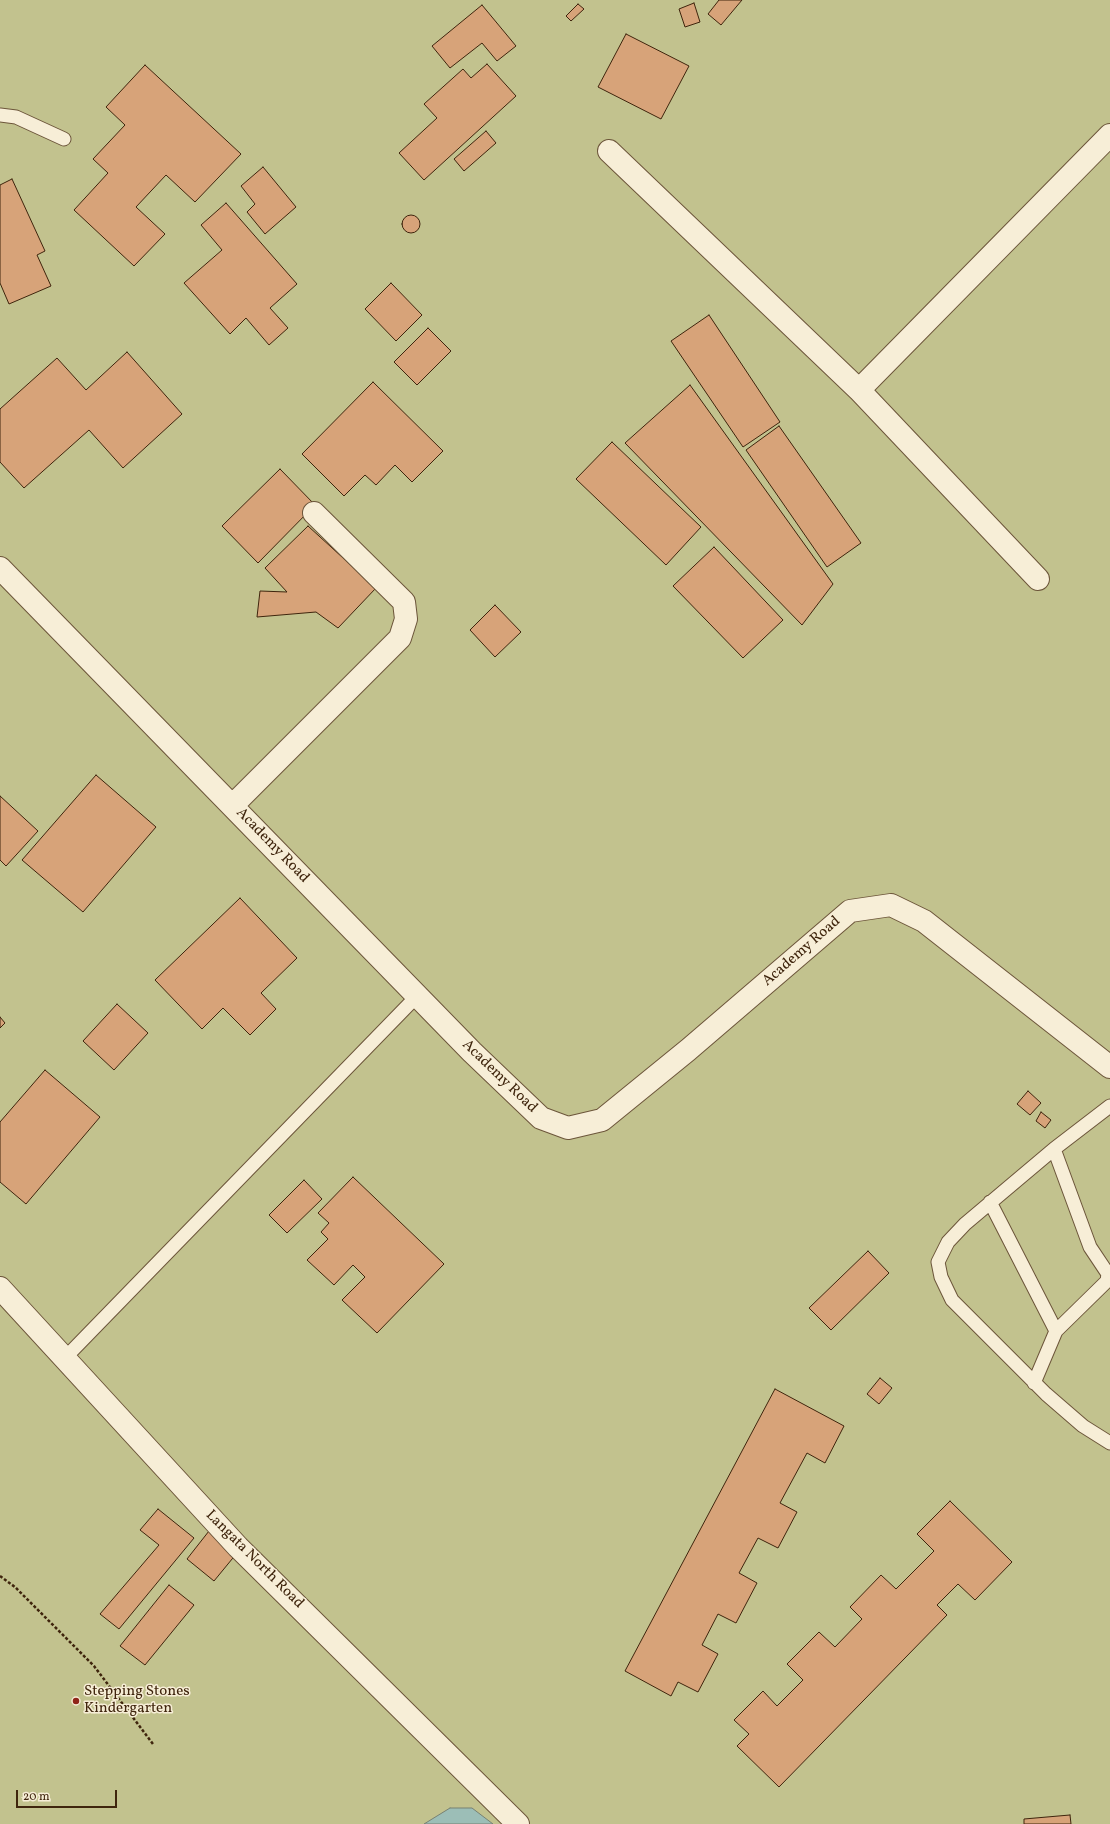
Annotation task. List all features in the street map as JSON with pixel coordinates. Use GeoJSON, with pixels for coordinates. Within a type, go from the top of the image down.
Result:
{"type":"FeatureCollection","features":[{"type":"Feature","properties":{"kind":"street"},"geometry":{"type":"LineString","coordinates":[[859,390],[1110,135]]}},
{"type":"Feature","properties":{"kind":"street"},"geometry":{"type":"LineString","coordinates":[[609,151],[859,390],[1038,579]]}},
{"type":"Feature","properties":{"kind":"street"},"geometry":{"type":"LineString","coordinates":[[232,805],[400,638],[406,619],[404,602],[314,513]]}},
{"type":"Feature","properties":{"kind":"street","name":"Academy Road"},"geometry":{"type":"LineString","coordinates":[[0,568],[472,1052],[541,1118],[568,1128],[602,1120],[688,1050],[850,911],[891,905],[924,921],[1110,1067]]}},
{"type":"Feature","properties":{"kind":"street","name":"Langata North Road"},"geometry":{"type":"LineString","coordinates":[[0,1288],[238,1546],[518,1824]]}},
{"type":"Feature","properties":{"kind":"lane"},"geometry":{"type":"LineString","coordinates":[[0,115],[16,117],[64,139]]}},
{"type":"Feature","properties":{"kind":"lane"},"geometry":{"type":"LineString","coordinates":[[65,1358],[417,996]]}},
{"type":"Feature","properties":{"kind":"lane"},"geometry":{"type":"LineString","coordinates":[[1110,1106],[1054,1149],[965,1224],[948,1242],[938,1262],[941,1278],[952,1300],[1034,1383],[1083,1426],[1110,1443]]}},
{"type":"Feature","properties":{"kind":"lane"},"geometry":{"type":"LineString","coordinates":[[1034,1383],[1056,1331],[1103,1287],[1107,1281],[1108,1274],[1090,1247],[1054,1149]]}},
{"type":"Feature","properties":{"kind":"lane"},"geometry":{"type":"LineString","coordinates":[[990,1202],[1056,1331]]}},
{"type":"Feature","properties":{"kind":"path"},"geometry":{"type":"LineString","coordinates":[[0,1576],[15,1587],[94,1666],[153,1744]]}},
{"type":"Feature","properties":{"kind":"green space"},"geometry":{"type":"Polygon","coordinates":[[[0,0],[1110,0],[1110,1824],[0,1824],[0,0]]]}},
{"type":"Feature","properties":{"kind":"water"},"geometry":{"type":"Polygon","coordinates":[[[450,1808],[472,1808],[493,1824],[424,1824],[450,1808]]]}},
{"type":"Feature","properties":{"kind":"building"},"geometry":{"type":"Polygon","coordinates":[[[719,0],[742,0],[721,25],[708,14],[719,0]]]}},
{"type":"Feature","properties":{"kind":"building"},"geometry":{"type":"Polygon","coordinates":[[[694,3],[700,22],[685,27],[679,9],[694,3]]]}},
{"type":"Feature","properties":{"kind":"building"},"geometry":{"type":"Polygon","coordinates":[[[578,4],[584,9],[571,21],[566,16],[578,4]]]}},
{"type":"Feature","properties":{"kind":"building"},"geometry":{"type":"Polygon","coordinates":[[[482,5],[516,46],[497,61],[482,43],[450,68],[432,46],[482,5]]]}},
{"type":"Feature","properties":{"kind":"building"},"geometry":{"type":"Polygon","coordinates":[[[626,34],[689,66],[661,119],[598,87],[626,34]]]}},
{"type":"Feature","properties":{"kind":"building"},"geometry":{"type":"Polygon","coordinates":[[[487,64],[516,96],[424,180],[399,153],[437,118],[424,104],[463,69],[471,78],[487,64]]]}},
{"type":"Feature","properties":{"kind":"building"},"geometry":{"type":"Polygon","coordinates":[[[145,65],[241,154],[195,202],[166,175],[136,207],[165,234],[134,266],[74,210],[108,173],[93,159],[125,125],[106,107],[145,65]]]}},
{"type":"Feature","properties":{"kind":"building"},"geometry":{"type":"Polygon","coordinates":[[[486,131],[496,143],[464,171],[454,159],[486,131]]]}},
{"type":"Feature","properties":{"kind":"building"},"geometry":{"type":"Polygon","coordinates":[[[263,167],[296,207],[265,234],[247,212],[255,204],[241,186],[263,167]]]}},
{"type":"Feature","properties":{"kind":"building"},"geometry":{"type":"Polygon","coordinates":[[[12,179],[45,251],[37,255],[51,286],[9,304],[0,283],[0,185],[12,179]]]}},
{"type":"Feature","properties":{"kind":"building"},"geometry":{"type":"Polygon","coordinates":[[[226,203],[297,284],[270,308],[288,328],[269,345],[246,318],[230,334],[184,283],[222,250],[201,225],[226,203]]]}},
{"type":"Feature","properties":{"kind":"building"},"geometry":{"type":"Polygon","coordinates":[[[411,215],[417,218],[420,224],[417,230],[411,233],[405,230],[402,224],[405,218],[411,215]]]}},
{"type":"Feature","properties":{"kind":"building"},"geometry":{"type":"Polygon","coordinates":[[[391,283],[422,315],[396,341],[365,309],[391,283]]]}},
{"type":"Feature","properties":{"kind":"building"},"geometry":{"type":"Polygon","coordinates":[[[709,315],[780,422],[743,447],[671,341],[709,315]]]}},
{"type":"Feature","properties":{"kind":"building"},"geometry":{"type":"Polygon","coordinates":[[[428,328],[451,351],[417,385],[394,362],[428,328]]]}},
{"type":"Feature","properties":{"kind":"building"},"geometry":{"type":"Polygon","coordinates":[[[127,352],[182,414],[123,468],[89,430],[24,488],[0,462],[0,409],[57,358],[86,390],[127,352]]]}},
{"type":"Feature","properties":{"kind":"building"},"geometry":{"type":"Polygon","coordinates":[[[373,382],[443,451],[412,482],[395,465],[376,485],[365,475],[344,496],[302,454],[373,382]]]}},
{"type":"Feature","properties":{"kind":"building"},"geometry":{"type":"Polygon","coordinates":[[[690,385],[833,584],[802,625],[625,443],[690,385]]]}},
{"type":"Feature","properties":{"kind":"building"},"geometry":{"type":"Polygon","coordinates":[[[779,426],[861,543],[827,567],[746,450],[779,426]]]}},
{"type":"Feature","properties":{"kind":"building"},"geometry":{"type":"Polygon","coordinates":[[[612,442],[701,527],[666,565],[576,479],[612,442]]]}},
{"type":"Feature","properties":{"kind":"building"},"geometry":{"type":"Polygon","coordinates":[[[280,469],[315,505],[258,563],[222,526],[280,469]]]}},
{"type":"Feature","properties":{"kind":"building"},"geometry":{"type":"Polygon","coordinates":[[[308,526],[376,588],[338,628],[316,612],[257,617],[260,591],[287,592],[265,568],[308,526]]]}},
{"type":"Feature","properties":{"kind":"building"},"geometry":{"type":"Polygon","coordinates":[[[714,547],[783,620],[743,658],[673,586],[714,547]]]}},
{"type":"Feature","properties":{"kind":"building"},"geometry":{"type":"Polygon","coordinates":[[[495,605],[521,632],[495,657],[470,630],[495,605]]]}},
{"type":"Feature","properties":{"kind":"building"},"geometry":{"type":"Polygon","coordinates":[[[96,775],[156,827],[83,912],[22,860],[96,775]]]}},
{"type":"Feature","properties":{"kind":"building"},"geometry":{"type":"Polygon","coordinates":[[[0,796],[38,831],[6,866],[0,860],[0,796]]]}},
{"type":"Feature","properties":{"kind":"building"},"geometry":{"type":"Polygon","coordinates":[[[240,898],[297,958],[261,993],[276,1009],[250,1035],[223,1008],[202,1029],[155,980],[240,898]]]}},
{"type":"Feature","properties":{"kind":"building"},"geometry":{"type":"Polygon","coordinates":[[[117,1004],[148,1033],[114,1070],[83,1041],[117,1004]]]}},
{"type":"Feature","properties":{"kind":"building"},"geometry":{"type":"Polygon","coordinates":[[[0,1017],[5,1023],[0,1028],[0,1017]]]}},
{"type":"Feature","properties":{"kind":"building"},"geometry":{"type":"Polygon","coordinates":[[[45,1070],[100,1117],[26,1204],[0,1182],[0,1122],[45,1070]]]}},
{"type":"Feature","properties":{"kind":"building"},"geometry":{"type":"Polygon","coordinates":[[[1028,1091],[1041,1103],[1030,1115],[1017,1104],[1028,1091]]]}},
{"type":"Feature","properties":{"kind":"building"},"geometry":{"type":"Polygon","coordinates":[[[1041,1112],[1051,1120],[1045,1128],[1036,1121],[1041,1112]]]}},
{"type":"Feature","properties":{"kind":"building"},"geometry":{"type":"Polygon","coordinates":[[[353,1177],[444,1264],[377,1333],[342,1300],[365,1277],[353,1265],[334,1285],[307,1260],[328,1239],[321,1232],[329,1223],[318,1213],[353,1177]]]}},
{"type":"Feature","properties":{"kind":"building"},"geometry":{"type":"Polygon","coordinates":[[[304,1180],[322,1199],[287,1233],[269,1215],[304,1180]]]}},
{"type":"Feature","properties":{"kind":"building"},"geometry":{"type":"Polygon","coordinates":[[[868,1251],[889,1273],[831,1330],[809,1308],[868,1251]]]}},
{"type":"Feature","properties":{"kind":"building"},"geometry":{"type":"Polygon","coordinates":[[[880,1378],[892,1388],[879,1404],[867,1394],[880,1378]]]}},
{"type":"Feature","properties":{"kind":"building"},"geometry":{"type":"Polygon","coordinates":[[[775,1389],[844,1426],[825,1463],[807,1453],[780,1503],[797,1512],[778,1548],[758,1538],[739,1573],[757,1583],[736,1623],[718,1614],[702,1645],[718,1654],[698,1692],[678,1682],[671,1696],[625,1671],[775,1389]]]}},
{"type":"Feature","properties":{"kind":"building"},"geometry":{"type":"Polygon","coordinates":[[[950,1501],[1012,1562],[975,1600],[958,1584],[937,1605],[947,1615],[779,1787],[737,1746],[749,1734],[734,1720],[763,1691],[777,1706],[803,1680],[787,1664],[819,1632],[835,1647],[862,1619],[850,1607],[881,1575],[896,1589],[934,1551],[917,1534],[950,1501]]]}},
{"type":"Feature","properties":{"kind":"building"},"geometry":{"type":"Polygon","coordinates":[[[158,1509],[194,1538],[119,1629],[100,1614],[159,1545],[140,1530],[158,1509]]]}},
{"type":"Feature","properties":{"kind":"building"},"geometry":{"type":"Polygon","coordinates":[[[209,1531],[237,1553],[214,1581],[187,1559],[209,1531]]]}},
{"type":"Feature","properties":{"kind":"building"},"geometry":{"type":"Polygon","coordinates":[[[169,1585],[194,1605],[145,1665],[120,1646],[169,1585]]]}},
{"type":"Feature","properties":{"kind":"building"},"geometry":{"type":"Polygon","coordinates":[[[1070,1815],[1071,1824],[1024,1824],[1024,1819],[1070,1815]]]}},
{"type":"Feature","properties":{"kind":"place","name":"Stepping Stones Kindergarten"},"geometry":{"type":"Point","coordinates":[76,1701]}}]}
